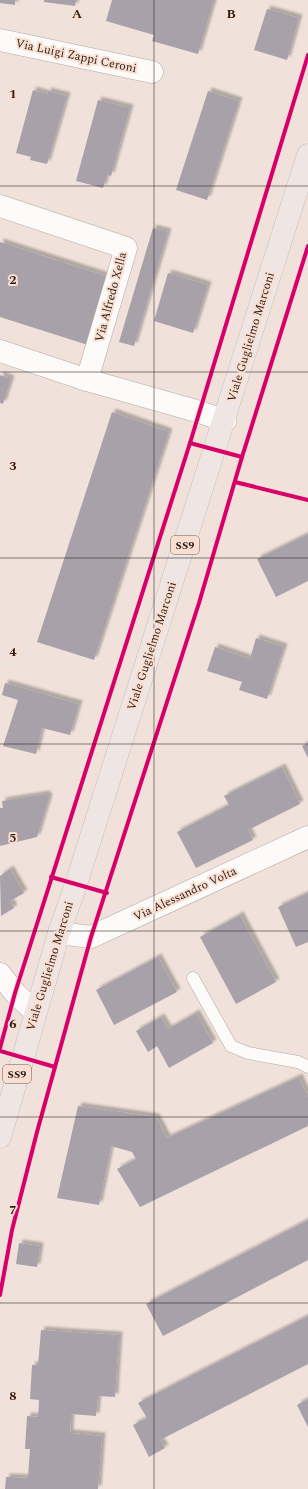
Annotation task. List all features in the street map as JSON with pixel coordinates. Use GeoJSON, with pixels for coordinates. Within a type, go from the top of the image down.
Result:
{"type":"FeatureCollection","features":[{"type":"Feature","properties":{"kind":"main road","name":"Viale Guglielmo Marconi"},"geometry":{"type":"LineString","coordinates":[[0,1137],[59,933],[225,420],[308,155]]}},
{"type":"Feature","properties":{"kind":"street","name":"Via Luigi Zappi Ceroni"},"geometry":{"type":"LineString","coordinates":[[0,40],[152,72]]}},
{"type":"Feature","properties":{"kind":"street","name":"Via Alfredo Xella"},"geometry":{"type":"LineString","coordinates":[[0,206],[126,248],[87,380]]}},
{"type":"Feature","properties":{"kind":"street"},"geometry":{"type":"LineString","coordinates":[[0,351],[87,380],[225,420]]}},
{"type":"Feature","properties":{"kind":"street","name":"Via Alessandro Volta"},"geometry":{"type":"LineString","coordinates":[[59,933],[91,937],[308,837]]}},
{"type":"Feature","properties":{"kind":"street"},"geometry":{"type":"LineString","coordinates":[[0,974],[15,993],[36,1012]]}},
{"type":"Feature","properties":{"kind":"lane"},"geometry":{"type":"LineString","coordinates":[[193,978],[231,1046],[248,1053],[298,1062],[308,1067]]}},
{"type":"Feature","properties":{"kind":"building"},"geometry":{"type":"Polygon","coordinates":[[[0,0],[15,0],[15,5],[0,3],[0,0]]]}},
{"type":"Feature","properties":{"kind":"building"},"geometry":{"type":"Polygon","coordinates":[[[44,0],[76,0],[75,6],[44,2],[44,0]]]}},
{"type":"Feature","properties":{"kind":"building"},"geometry":{"type":"Polygon","coordinates":[[[112,0],[214,0],[198,54],[152,41],[154,35],[106,21],[112,0]]]}},
{"type":"Feature","properties":{"kind":"building"},"geometry":{"type":"Polygon","coordinates":[[[267,9],[299,18],[287,60],[254,50],[267,9]]]}},
{"type":"Feature","properties":{"kind":"building"},"geometry":{"type":"Polygon","coordinates":[[[33,90],[47,94],[48,91],[67,96],[47,164],[30,160],[31,157],[16,153],[33,90]]]}},
{"type":"Feature","properties":{"kind":"building"},"geometry":{"type":"Polygon","coordinates":[[[208,91],[239,101],[207,200],[176,190],[208,91]]]}},
{"type":"Feature","properties":{"kind":"building"},"geometry":{"type":"Polygon","coordinates":[[[98,100],[130,108],[111,176],[107,175],[103,188],[76,181],[98,100]]]}},
{"type":"Feature","properties":{"kind":"building"},"geometry":{"type":"Polygon","coordinates":[[[153,228],[168,232],[134,346],[119,342],[153,228]]]}},
{"type":"Feature","properties":{"kind":"building"},"geometry":{"type":"Polygon","coordinates":[[[0,242],[112,278],[91,346],[0,317],[0,242]]]}},
{"type":"Feature","properties":{"kind":"building"},"geometry":{"type":"Polygon","coordinates":[[[168,273],[208,285],[193,333],[154,321],[168,273]]]}},
{"type":"Feature","properties":{"kind":"building"},"geometry":{"type":"Polygon","coordinates":[[[0,375],[11,379],[3,404],[0,403],[0,375]]]}},
{"type":"Feature","properties":{"kind":"building"},"geometry":{"type":"Polygon","coordinates":[[[112,412],[169,432],[94,660],[37,642],[112,412]]]}},
{"type":"Feature","properties":{"kind":"building"},"geometry":{"type":"Polygon","coordinates":[[[308,534],[308,581],[276,597],[257,559],[308,534]]]}},
{"type":"Feature","properties":{"kind":"building"},"geometry":{"type":"Polygon","coordinates":[[[256,638],[284,647],[267,699],[239,690],[242,682],[207,671],[215,647],[250,659],[256,638]]]}},
{"type":"Feature","properties":{"kind":"building"},"geometry":{"type":"Polygon","coordinates":[[[5,683],[79,704],[70,735],[42,728],[36,754],[3,746],[18,700],[2,695],[5,683]]]}},
{"type":"Feature","properties":{"kind":"building"},"geometry":{"type":"Polygon","coordinates":[[[308,743],[308,758],[302,746],[308,743]]]}},
{"type":"Feature","properties":{"kind":"building"},"geometry":{"type":"Polygon","coordinates":[[[282,767],[300,804],[248,830],[253,840],[196,868],[177,832],[229,805],[224,796],[282,767]]]}},
{"type":"Feature","properties":{"kind":"building"},"geometry":{"type":"Polygon","coordinates":[[[46,794],[49,798],[37,837],[0,846],[0,808],[3,808],[2,801],[46,794]]]}},
{"type":"Feature","properties":{"kind":"building"},"geometry":{"type":"Polygon","coordinates":[[[10,869],[24,893],[10,901],[14,908],[1,916],[0,876],[10,869]]]}},
{"type":"Feature","properties":{"kind":"building"},"geometry":{"type":"Polygon","coordinates":[[[308,893],[308,942],[296,947],[278,907],[308,893]]]}},
{"type":"Feature","properties":{"kind":"building"},"geometry":{"type":"Polygon","coordinates":[[[240,915],[276,982],[236,1004],[200,937],[240,915]]]}},
{"type":"Feature","properties":{"kind":"building"},"geometry":{"type":"Polygon","coordinates":[[[158,957],[177,992],[114,1025],[96,990],[158,957]]]}},
{"type":"Feature","properties":{"kind":"building"},"geometry":{"type":"Polygon","coordinates":[[[196,1013],[213,1043],[169,1068],[157,1046],[148,1052],[136,1031],[161,1017],[168,1029],[196,1013]]]}},
{"type":"Feature","properties":{"kind":"building"},"geometry":{"type":"Polygon","coordinates":[[[299,1077],[308,1097],[308,1126],[140,1207],[117,1169],[136,1159],[132,1152],[111,1146],[99,1205],[57,1198],[78,1106],[156,1117],[167,1138],[299,1077]]]}},
{"type":"Feature","properties":{"kind":"building"},"geometry":{"type":"Polygon","coordinates":[[[308,1220],[308,1260],[163,1336],[146,1304],[308,1220]]]}},
{"type":"Feature","properties":{"kind":"building"},"geometry":{"type":"Polygon","coordinates":[[[19,1243],[40,1246],[37,1267],[16,1264],[19,1243]]]}},
{"type":"Feature","properties":{"kind":"building"},"geometry":{"type":"Polygon","coordinates":[[[308,1316],[308,1364],[160,1440],[165,1448],[149,1457],[133,1425],[147,1418],[138,1403],[308,1316]]]}},
{"type":"Feature","properties":{"kind":"building"},"geometry":{"type":"Polygon","coordinates":[[[41,1330],[119,1335],[115,1397],[98,1396],[96,1416],[71,1414],[70,1433],[102,1436],[98,1489],[5,1489],[6,1477],[28,1478],[30,1449],[25,1449],[27,1416],[38,1417],[39,1400],[30,1399],[32,1365],[38,1365],[41,1330]]]}},
{"type":"Feature","properties":{"kind":"building"},"geometry":{"type":"Polygon","coordinates":[[[308,1399],[308,1427],[297,1405],[308,1399]]]}},
{"type":"Feature","properties":{"kind":"cycle path"},"geometry":{"type":"LineString","coordinates":[[0,1048],[15,993],[190,443],[308,55]]}},
{"type":"Feature","properties":{"kind":"cycle path"},"geometry":{"type":"LineString","coordinates":[[0,1295],[12,1230],[37,1132],[91,937],[199,603],[242,457],[308,246]]}},
{"type":"Feature","properties":{"kind":"cycle path"},"geometry":{"type":"LineString","coordinates":[[190,443],[242,457]]}},
{"type":"Feature","properties":{"kind":"cycle path"},"geometry":{"type":"LineString","coordinates":[[235,482],[308,500]]}},
{"type":"Feature","properties":{"kind":"cycle path"},"geometry":{"type":"LineString","coordinates":[[51,877],[107,893]]}},
{"type":"Feature","properties":{"kind":"cycle path"},"geometry":{"type":"LineString","coordinates":[[0,1051],[55,1067]]}}]}
